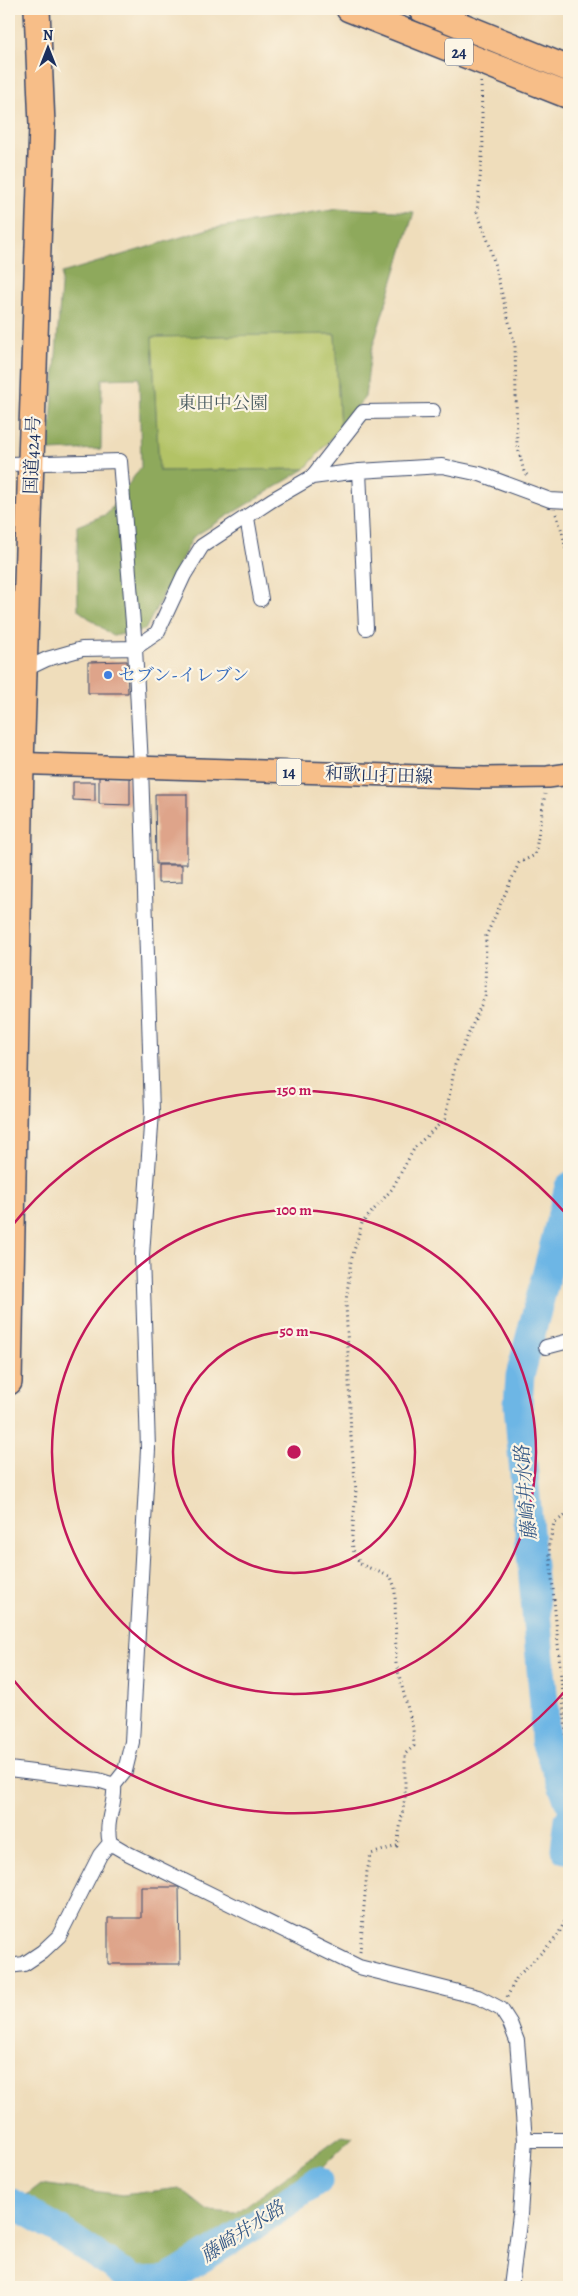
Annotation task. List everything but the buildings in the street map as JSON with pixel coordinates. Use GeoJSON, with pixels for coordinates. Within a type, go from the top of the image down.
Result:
{"type":"FeatureCollection","features":[{"type":"Feature","properties":{"kind":"highway","name":"国道424号"},"geometry":{"type":"LineString","coordinates":[[9,1382],[20,464],[42,125],[37,9]]}},
{"type":"Feature","properties":{"kind":"highway","name":"24"},"geometry":{"type":"LineString","coordinates":[[349,9],[569,96]]}},
{"type":"Feature","properties":{"kind":"highway","name":"24"},"geometry":{"type":"LineString","coordinates":[[421,9],[569,69]]}},
{"type":"Feature","properties":{"kind":"main road","name":"和歌山打田線"},"geometry":{"type":"LineString","coordinates":[[15,763],[338,774],[548,777],[569,774]]}},
{"type":"Feature","properties":{"kind":"street"},"geometry":{"type":"LineString","coordinates":[[16,673],[47,659],[82,649],[135,648],[157,633],[184,575],[202,546],[272,500],[312,477],[363,412],[433,411]]}},
{"type":"Feature","properties":{"kind":"street"},"geometry":{"type":"LineString","coordinates":[[20,464],[120,460],[135,648],[141,766],[152,1112],[142,1255],[148,1449],[132,1742],[125,1771],[114,1785],[107,1831],[110,1843],[359,1967],[478,1997],[501,2009],[510,2023],[517,2041],[525,2140],[520,2215],[511,2287]]}},
{"type":"Feature","properties":{"kind":"street"},"geometry":{"type":"LineString","coordinates":[[312,477],[359,471],[442,466],[480,474],[550,500],[569,501]]}},
{"type":"Feature","properties":{"kind":"street"},"geometry":{"type":"LineString","coordinates":[[359,471],[366,628]]}},
{"type":"Feature","properties":{"kind":"street"},"geometry":{"type":"LineString","coordinates":[[247,518],[261,599]]}},
{"type":"Feature","properties":{"kind":"street"},"geometry":{"type":"LineString","coordinates":[[546,1347],[569,1341]]}},
{"type":"Feature","properties":{"kind":"street"},"geometry":{"type":"LineString","coordinates":[[9,1769],[98,1780],[114,1785]]}},
{"type":"Feature","properties":{"kind":"street"},"geometry":{"type":"LineString","coordinates":[[9,1966],[24,1964],[42,1952],[59,1936],[100,1855],[110,1843]]}},
{"type":"Feature","properties":{"kind":"street"},"geometry":{"type":"LineString","coordinates":[[525,2140],[569,2140]]}},
{"type":"Feature","properties":{"kind":"path"},"geometry":{"type":"LineString","coordinates":[[481,61],[483,144],[477,212],[490,246],[515,346],[517,444],[524,472],[550,500],[562,531],[569,564]]}},
{"type":"Feature","properties":{"kind":"path"},"geometry":{"type":"LineString","coordinates":[[359,1967],[367,1872],[371,1854],[397,1846],[404,1797],[404,1754],[414,1746],[413,1728],[396,1664],[395,1588],[391,1577],[360,1564],[353,1550],[352,1536],[356,1492],[351,1437],[346,1301],[351,1261],[362,1223],[392,1189],[414,1147],[445,1119],[455,1065],[485,996],[486,936],[519,863],[535,855],[548,777]]}},
{"type":"Feature","properties":{"kind":"path"},"geometry":{"type":"LineString","coordinates":[[569,1513],[554,1523],[549,1545],[569,1766]]}},
{"type":"Feature","properties":{"kind":"path"},"geometry":{"type":"LineString","coordinates":[[501,2009],[517,1977],[557,1937],[569,1913]]}},
{"type":"Feature","properties":{"kind":"green space"},"geometry":{"type":"Polygon","coordinates":[[[338,208],[414,212],[371,352],[365,397],[340,428],[335,334],[152,337],[159,471],[305,469],[193,537],[145,630],[113,636],[78,610],[77,526],[107,514],[141,467],[139,378],[102,379],[101,449],[49,451],[62,273],[208,229],[338,208]]]}},
{"type":"Feature","properties":{"kind":"green space","name":"東田中公園"},"geometry":{"type":"Polygon","coordinates":[[[335,334],[340,428],[305,469],[159,471],[152,337],[335,334]]]}},
{"type":"Feature","properties":{"kind":"green space"},"geometry":{"type":"Polygon","coordinates":[[[342,2135],[353,2137],[314,2176],[170,2268],[142,2273],[125,2269],[20,2200],[41,2184],[122,2195],[179,2188],[208,2211],[236,2213],[342,2135]]]}},
{"type":"Feature","properties":{"kind":"waterway","name":"藤崎井水路"},"geometry":{"type":"LineString","coordinates":[[569,1187],[520,1376],[518,1405],[544,1704],[545,1741],[569,1801]]}},
{"type":"Feature","properties":{"kind":"waterway","name":"藤崎井水路"},"geometry":{"type":"LineString","coordinates":[[565,1849],[569,1820]]}},
{"type":"Feature","properties":{"kind":"waterway","name":"藤崎井水路"},"geometry":{"type":"LineString","coordinates":[[9,2201],[56,2228],[135,2281],[167,2280],[249,2229],[318,2181]]}},
{"type":"Feature","properties":{"kind":"place","name":"セブン-イレブン"},"geometry":{"type":"Point","coordinates":[108,675]}}]}
